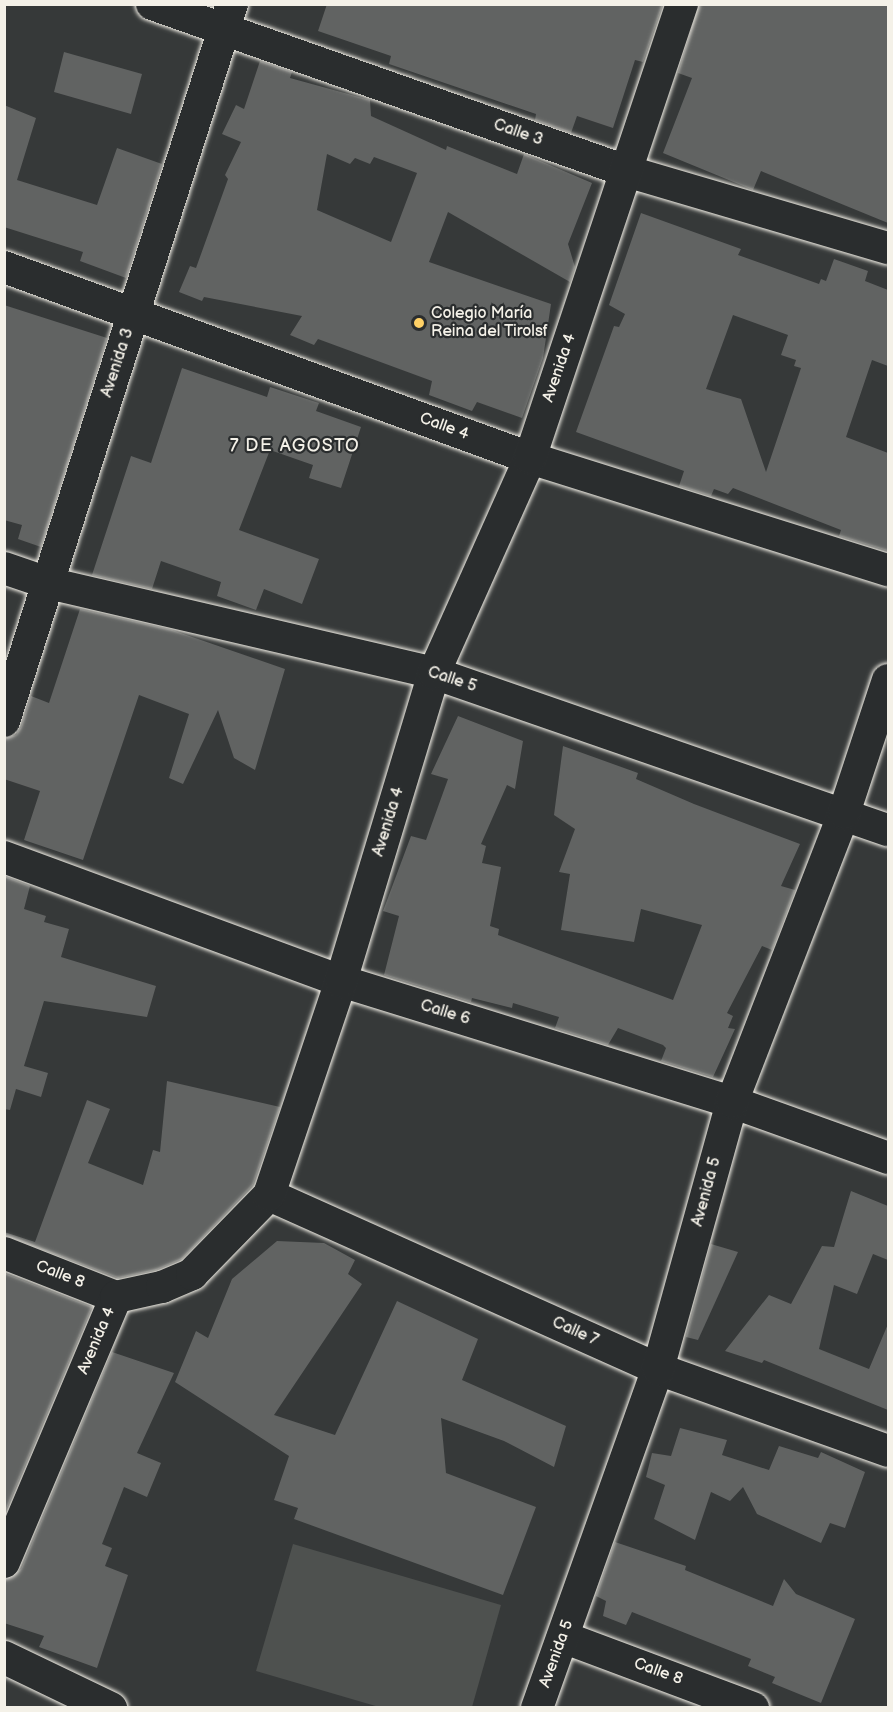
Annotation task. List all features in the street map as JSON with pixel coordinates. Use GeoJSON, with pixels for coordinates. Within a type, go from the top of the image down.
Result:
{"type":"FeatureCollection","features":[{"type":"Feature","properties":{"kind":"street","name":"Calle 3"},"geometry":{"type":"LineString","coordinates":[[152,4],[228,17],[626,171],[888,248]]}},
{"type":"Feature","properties":{"kind":"street","name":"Avenida 4"},"geometry":{"type":"LineString","coordinates":[[4,1562],[116,1297],[162,1287],[192,1274],[269,1195],[341,981],[434,673],[530,458],[682,4]]}},
{"type":"Feature","properties":{"kind":"street","name":"Avenida 3"},"geometry":{"type":"LineString","coordinates":[[4,721],[228,17]]}},
{"type":"Feature","properties":{"kind":"street","name":"Calle 4"},"geometry":{"type":"LineString","coordinates":[[4,267],[133,316],[530,458],[888,570]]}},
{"type":"Feature","properties":{"kind":"street","name":"Calle 5"},"geometry":{"type":"LineString","coordinates":[[4,568],[48,583],[434,673],[888,830]]}},
{"type":"Feature","properties":{"kind":"street","name":"Avenida 5"},"geometry":{"type":"LineString","coordinates":[[537,1707],[658,1369],[732,1102],[844,813],[888,680]]}},
{"type":"Feature","properties":{"kind":"street","name":"Calle 6"},"geometry":{"type":"LineString","coordinates":[[4,857],[341,981],[732,1102],[888,1158]]}},
{"type":"Feature","properties":{"kind":"street","name":"Calle 7"},"geometry":{"type":"LineString","coordinates":[[269,1195],[658,1369],[888,1451]]}},
{"type":"Feature","properties":{"kind":"street","name":"Calle 8"},"geometry":{"type":"LineString","coordinates":[[4,1253],[116,1297]]}},
{"type":"Feature","properties":{"kind":"street","name":"Calle 8"},"geometry":{"type":"LineString","coordinates":[[563,1637],[753,1707]]}},
{"type":"Feature","properties":{"kind":"street"},"geometry":{"type":"LineString","coordinates":[[4,1657],[110,1707]]}},
{"type":"Feature","properties":{"kind":"shaded area"},"geometry":{"type":"Polygon","coordinates":[[[293,1544],[501,1605],[472,1707],[379,1707],[256,1671],[293,1544]]]}},
{"type":"Feature","properties":{"kind":"building"},"geometry":{"type":"Polygon","coordinates":[[[327,4],[663,4],[643,62],[635,60],[613,128],[577,116],[571,133],[535,120],[536,114],[389,64],[391,56],[318,31],[327,4]]]}},
{"type":"Feature","properties":{"kind":"building"},"geometry":{"type":"Polygon","coordinates":[[[699,4],[888,4],[888,223],[761,171],[753,190],[663,153],[692,78],[678,73],[699,4]]]}},
{"type":"Feature","properties":{"kind":"building"},"geometry":{"type":"Polygon","coordinates":[[[64,52],[142,74],[131,114],[54,92],[64,52]]]}},
{"type":"Feature","properties":{"kind":"building"},"geometry":{"type":"Polygon","coordinates":[[[260,61],[292,72],[290,78],[370,100],[371,116],[446,150],[447,146],[517,174],[524,154],[592,183],[568,244],[575,267],[570,282],[448,212],[429,262],[551,304],[543,358],[522,418],[477,402],[472,411],[429,395],[432,381],[318,339],[314,345],[290,335],[302,316],[204,297],[202,301],[179,292],[190,266],[196,268],[228,179],[225,175],[241,142],[222,134],[236,105],[244,109],[260,61]],[[327,154],[317,210],[391,242],[417,173],[374,157],[370,164],[355,158],[350,164],[327,154]]]}},
{"type":"Feature","properties":{"kind":"building"},"geometry":{"type":"Polygon","coordinates":[[[4,105],[36,118],[17,180],[97,205],[117,148],[162,164],[126,278],[80,261],[83,252],[4,227],[4,105]]]}},
{"type":"Feature","properties":{"kind":"building"},"geometry":{"type":"Polygon","coordinates":[[[641,213],[741,249],[738,255],[819,284],[821,279],[826,281],[834,259],[868,271],[865,281],[888,290],[888,366],[872,360],[846,437],[888,453],[888,551],[839,536],[841,530],[733,488],[728,494],[714,489],[711,496],[679,486],[684,471],[576,432],[614,326],[619,327],[625,314],[609,305],[641,213]],[[733,315],[706,389],[741,399],[766,472],[801,368],[794,366],[796,360],[781,355],[788,335],[733,315]]]}},
{"type":"Feature","properties":{"kind":"building"},"geometry":{"type":"Polygon","coordinates":[[[4,305],[107,338],[41,547],[18,539],[22,525],[4,520],[4,305]]]}},
{"type":"Feature","properties":{"kind":"building"},"geometry":{"type":"Polygon","coordinates":[[[182,368],[267,397],[270,387],[319,403],[316,411],[361,427],[341,488],[309,478],[313,465],[270,450],[239,530],[319,559],[302,604],[264,589],[256,610],[217,596],[221,582],[161,561],[152,589],[92,575],[131,456],[151,463],[182,368]]]}},
{"type":"Feature","properties":{"kind":"building"},"geometry":{"type":"Polygon","coordinates":[[[80,609],[172,630],[285,669],[255,770],[234,758],[218,710],[183,784],[169,778],[189,714],[139,695],[83,860],[24,840],[40,791],[4,779],[4,739],[16,735],[31,696],[49,703],[80,609]]]}},
{"type":"Feature","properties":{"kind":"building"},"geometry":{"type":"Polygon","coordinates":[[[458,716],[523,741],[515,789],[507,785],[481,844],[486,846],[482,863],[501,867],[490,926],[499,929],[498,935],[673,1000],[702,925],[641,909],[634,942],[561,930],[570,874],[559,872],[575,829],[554,815],[563,746],[638,773],[636,779],[694,804],[800,844],[781,886],[795,890],[772,950],[762,946],[727,1013],[733,1016],[728,1028],[735,1029],[713,1077],[661,1061],[666,1048],[663,1045],[618,1028],[608,1045],[555,1028],[559,1017],[513,1003],[512,1008],[472,998],[471,1002],[384,975],[399,916],[383,911],[411,836],[426,840],[448,779],[431,774],[458,716]]]}},
{"type":"Feature","properties":{"kind":"building"},"geometry":{"type":"Polygon","coordinates":[[[4,876],[30,886],[24,909],[46,916],[44,922],[69,929],[61,957],[156,986],[147,1017],[44,1001],[24,1066],[48,1073],[41,1097],[16,1089],[10,1110],[4,1109],[4,876]]]}},
{"type":"Feature","properties":{"kind":"building"},"geometry":{"type":"Polygon","coordinates":[[[167,1081],[280,1107],[253,1185],[182,1259],[156,1270],[118,1278],[4,1235],[4,1232],[35,1242],[87,1100],[110,1109],[88,1163],[143,1185],[153,1150],[160,1152],[167,1081]]]}},
{"type":"Feature","properties":{"kind":"building"},"geometry":{"type":"Polygon","coordinates":[[[851,1191],[888,1206],[888,1260],[873,1254],[857,1294],[834,1285],[819,1349],[869,1369],[888,1324],[888,1410],[764,1360],[762,1363],[725,1351],[769,1295],[791,1304],[822,1246],[834,1247],[851,1191]]]}},
{"type":"Feature","properties":{"kind":"building"},"geometry":{"type":"Polygon","coordinates":[[[277,1241],[324,1243],[355,1260],[348,1274],[362,1284],[274,1415],[335,1435],[397,1301],[478,1339],[462,1380],[566,1426],[554,1467],[504,1441],[441,1418],[446,1473],[536,1507],[503,1595],[294,1519],[298,1508],[274,1500],[289,1456],[175,1382],[196,1331],[208,1338],[232,1279],[277,1241]]]}},
{"type":"Feature","properties":{"kind":"building"},"geometry":{"type":"Polygon","coordinates":[[[711,1244],[738,1252],[698,1340],[686,1337],[711,1244]]]}},
{"type":"Feature","properties":{"kind":"building"},"geometry":{"type":"Polygon","coordinates":[[[4,1273],[92,1307],[4,1515],[4,1273]]]}},
{"type":"Feature","properties":{"kind":"building"},"geometry":{"type":"Polygon","coordinates":[[[112,1352],[174,1373],[137,1453],[161,1463],[147,1497],[124,1487],[102,1544],[112,1548],[105,1566],[128,1575],[97,1668],[39,1647],[44,1636],[4,1623],[4,1580],[21,1569],[112,1352]]]}},
{"type":"Feature","properties":{"kind":"building"},"geometry":{"type":"Polygon","coordinates":[[[680,1428],[727,1440],[722,1455],[769,1470],[779,1446],[818,1458],[821,1452],[865,1472],[845,1528],[830,1523],[821,1543],[757,1514],[743,1487],[730,1501],[711,1492],[695,1540],[654,1519],[665,1485],[646,1477],[652,1453],[671,1456],[680,1428]]]}},
{"type":"Feature","properties":{"kind":"building"},"geometry":{"type":"Polygon","coordinates":[[[615,1542],[686,1566],[685,1570],[773,1606],[784,1579],[796,1594],[855,1619],[821,1703],[772,1683],[775,1677],[748,1666],[751,1659],[632,1612],[626,1625],[603,1616],[606,1601],[596,1596],[615,1542]]]}},
{"type":"Feature","properties":{"kind":"place","name":"Colegio María Reina del Tirolsf"},"geometry":{"type":"Point","coordinates":[419,323]}},
{"type":"Feature","properties":{"kind":"district","name":"7 DE AGOSTO"},"geometry":{"type":"Point","coordinates":[295,446]}}]}
